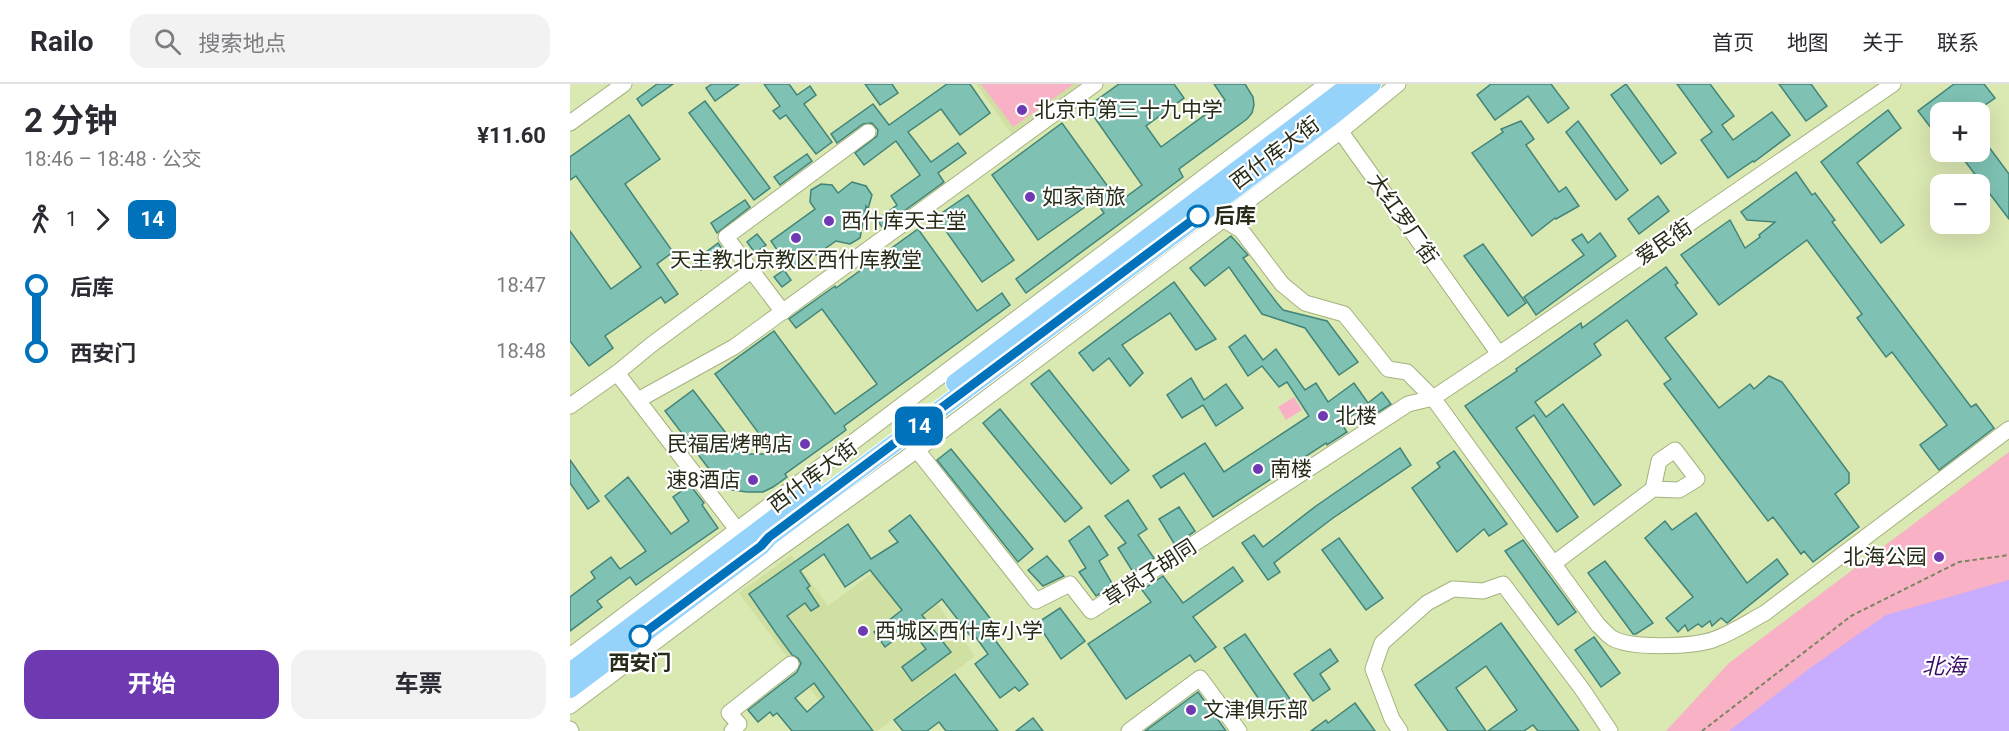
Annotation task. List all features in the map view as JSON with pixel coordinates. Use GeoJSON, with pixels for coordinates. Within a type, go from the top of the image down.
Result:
{"type":"FeatureCollection","features":[{"type":"Feature","properties":{"kind":"main road","name":"西什库大街"},"geometry":{"type":"LineString","coordinates":[[570,689],[761,546],[769,537],[1207,210],[1351,84]]}},
{"type":"Feature","properties":{"kind":"main road","name":"西什库大街"},"geometry":{"type":"LineString","coordinates":[[570,672],[741,535],[1323,107],[1372,84]]}},
{"type":"Feature","properties":{"kind":"street"},"geometry":{"type":"LineString","coordinates":[[570,123],[624,84]]}},
{"type":"Feature","properties":{"kind":"street"},"geometry":{"type":"LineString","coordinates":[[638,400],[734,347],[1095,84]]}},
{"type":"Feature","properties":{"kind":"street","name":"西什库大街"},"geometry":{"type":"LineString","coordinates":[[1323,107],[1327,84]]}},
{"type":"Feature","properties":{"kind":"street","name":"西什库大街"},"geometry":{"type":"LineString","coordinates":[[570,706],[768,557],[917,450],[1222,220],[1323,107],[1398,84]]}},
{"type":"Feature","properties":{"kind":"street","name":"爱民街"},"geometry":{"type":"LineString","coordinates":[[1433,398],[1893,84]]}},
{"type":"Feature","properties":{"kind":"street","name":"大红罗厂街"},"geometry":{"type":"LineString","coordinates":[[1323,107],[1499,354]]}},
{"type":"Feature","properties":{"kind":"street"},"geometry":{"type":"LineString","coordinates":[[783,312],[726,237],[868,132]]}},
{"type":"Feature","properties":{"kind":"street"},"geometry":{"type":"LineString","coordinates":[[1207,210],[1240,230],[1282,284],[1305,303],[1344,314],[1388,369],[1407,372],[1433,398],[1553,564],[1599,625],[1612,638],[1641,644],[1699,644],[1734,631],[1765,613],[2009,429]]}},
{"type":"Feature","properties":{"kind":"street"},"geometry":{"type":"LineString","coordinates":[[570,406],[751,271]]}},
{"type":"Feature","properties":{"kind":"street"},"geometry":{"type":"LineString","coordinates":[[617,373],[741,535]]}},
{"type":"Feature","properties":{"kind":"street","name":"草岚子胡同"},"geometry":{"type":"LineString","coordinates":[[917,450],[1036,601],[1070,584],[1091,611],[1407,404],[1433,398]]}},
{"type":"Feature","properties":{"kind":"street"},"geometry":{"type":"LineString","coordinates":[[1553,564],[1653,489]]}},
{"type":"Feature","properties":{"kind":"street","name":"西什库大街"},"geometry":{"type":"LineString","coordinates":[[570,656],[729,537],[741,535]]}},
{"type":"Feature","properties":{"kind":"street"},"geometry":{"type":"LineString","coordinates":[[1400,731],[1392,719],[1373,669],[1382,643],[1427,603],[1453,589],[1483,591],[1503,584],[1582,689],[1610,731]]}},
{"type":"Feature","properties":{"kind":"street"},"geometry":{"type":"LineString","coordinates":[[732,731],[739,724],[729,713],[791,664]]}},
{"type":"Feature","properties":{"kind":"street"},"geometry":{"type":"LineString","coordinates":[[1128,731],[1200,678],[1239,731]]}},
{"type":"Feature","properties":{"kind":"path"},"geometry":{"type":"LineString","coordinates":[[1702,731],[1851,616],[1959,562],[2009,555]]}},
{"type":"Feature","properties":{"kind":"shaded area","name":"北京市第三十九中学"},"geometry":{"type":"Polygon","coordinates":[[[976,84],[1086,84],[1013,136],[976,84]]]}},
{"type":"Feature","properties":{"kind":"shaded area","name":"北京市第三十九中学"},"geometry":{"type":"Polygon","coordinates":[[[981,84],[1074,84],[1013,127],[981,84]]]}},
{"type":"Feature","properties":{"kind":"shaded area"},"geometry":{"type":"Polygon","coordinates":[[[1294,397],[1302,410],[1286,420],[1278,407],[1294,397]]]}},
{"type":"Feature","properties":{"kind":"shaded area","name":"北海公园"},"geometry":{"type":"Polygon","coordinates":[[[2009,452],[2009,731],[1666,731],[1729,663],[2009,452]]]}},
{"type":"Feature","properties":{"kind":"shaded area","name":"西城区西什库小学"},"geometry":{"type":"Polygon","coordinates":[[[900,552],[975,656],[877,731],[842,731],[739,593],[791,555],[828,606],[900,552]]]}},
{"type":"Feature","properties":{"kind":"water","name":"北海"},"geometry":{"type":"Polygon","coordinates":[[[2009,580],[2009,731],[1729,731],[1810,668],[1886,615],[2009,580]]]}},
{"type":"Feature","properties":{"kind":"building"},"geometry":{"type":"Polygon","coordinates":[[[657,84],[673,84],[642,106],[637,99],[657,84]]]}},
{"type":"Feature","properties":{"kind":"building"},"geometry":{"type":"Polygon","coordinates":[[[712,84],[739,84],[715,101],[706,88],[712,84]]]}},
{"type":"Feature","properties":{"kind":"building"},"geometry":{"type":"Polygon","coordinates":[[[764,84],[789,84],[797,95],[810,86],[816,95],[804,104],[832,142],[816,154],[786,115],[780,119],[773,111],[780,106],[764,84]]]}},
{"type":"Feature","properties":{"kind":"building"},"geometry":{"type":"Polygon","coordinates":[[[865,84],[892,84],[898,93],[880,105],[865,84]]]}},
{"type":"Feature","properties":{"kind":"building"},"geometry":{"type":"Polygon","coordinates":[[[947,84],[970,84],[990,113],[960,135],[941,109],[908,132],[931,162],[958,143],[966,153],[938,173],[944,182],[882,227],[877,220],[897,205],[891,196],[920,175],[896,141],[864,165],[855,153],[877,136],[878,130],[872,123],[863,124],[837,143],[831,134],[873,104],[889,125],[947,84]]]}},
{"type":"Feature","properties":{"kind":"building"},"geometry":{"type":"Polygon","coordinates":[[[1119,84],[1174,84],[1184,98],[1146,126],[1161,147],[1225,100],[1214,84],[1245,84],[1253,97],[1254,105],[1247,119],[1179,169],[1183,177],[1026,293],[1016,279],[1104,213],[1095,200],[1038,240],[992,175],[1062,123],[1119,202],[1142,185],[1087,107],[1119,84]]]}},
{"type":"Feature","properties":{"kind":"building"},"geometry":{"type":"Polygon","coordinates":[[[1491,84],[1551,84],[1569,108],[1548,123],[1528,96],[1495,120],[1477,95],[1491,84]]]}},
{"type":"Feature","properties":{"kind":"building"},"geometry":{"type":"Polygon","coordinates":[[[1626,84],[1676,153],[1661,164],[1611,95],[1626,84]]]}},
{"type":"Feature","properties":{"kind":"building"},"geometry":{"type":"Polygon","coordinates":[[[1677,84],[1710,84],[1734,116],[1722,125],[1733,140],[1772,112],[1790,135],[1728,178],[1701,140],[1712,132],[1677,84]]]}},
{"type":"Feature","properties":{"kind":"building"},"geometry":{"type":"Polygon","coordinates":[[[1779,84],[1811,84],[1827,106],[1806,121],[1779,84]]]}},
{"type":"Feature","properties":{"kind":"building"},"geometry":{"type":"Polygon","coordinates":[[[1954,84],[1984,84],[1995,98],[1989,102],[1930,102],[1954,84]]]}},
{"type":"Feature","properties":{"kind":"building"},"geometry":{"type":"Polygon","coordinates":[[[705,101],[770,188],[754,200],[689,113],[705,101]]]}},
{"type":"Feature","properties":{"kind":"building"},"geometry":{"type":"Polygon","coordinates":[[[1930,102],[1930,127],[1918,111],[1930,102]]]}},
{"type":"Feature","properties":{"kind":"building"},"geometry":{"type":"Polygon","coordinates":[[[1888,110],[1901,128],[1857,163],[1904,225],[1881,243],[1821,162],[1888,110]]]}},
{"type":"Feature","properties":{"kind":"building"},"geometry":{"type":"Polygon","coordinates":[[[629,115],[660,159],[625,184],[673,252],[657,264],[678,294],[665,303],[661,297],[605,336],[613,348],[589,366],[570,341],[570,231],[611,289],[641,267],[576,176],[570,180],[570,157],[629,115]]]}},
{"type":"Feature","properties":{"kind":"building"},"geometry":{"type":"Polygon","coordinates":[[[1521,121],[1534,139],[1526,145],[1559,192],[1566,187],[1579,206],[1555,218],[1532,236],[1472,153],[1503,132],[1501,129],[1521,121]]]}},
{"type":"Feature","properties":{"kind":"building"},"geometry":{"type":"Polygon","coordinates":[[[1578,121],[1628,190],[1616,200],[1566,132],[1578,121]]]}},
{"type":"Feature","properties":{"kind":"building"},"geometry":{"type":"Polygon","coordinates":[[[1990,148],[2009,174],[2009,219],[1990,194],[1990,174],[1975,174],[1966,162],[1990,162],[1990,148]]]}},
{"type":"Feature","properties":{"kind":"building"},"geometry":{"type":"Polygon","coordinates":[[[807,154],[812,161],[780,185],[774,177],[807,154]]]}},
{"type":"Feature","properties":{"kind":"building"},"geometry":{"type":"Polygon","coordinates":[[[1796,172],[1812,195],[1815,193],[1835,220],[1832,222],[1971,407],[1976,404],[1994,428],[1939,470],[1920,445],[1947,425],[1892,352],[1886,357],[1857,318],[1862,314],[1807,240],[1719,305],[1681,255],[1730,220],[1745,248],[1775,222],[1747,220],[1741,212],[1796,172]]]}},
{"type":"Feature","properties":{"kind":"building","name":"西什库天主堂"},"geometry":{"type":"Polygon","coordinates":[[[852,182],[866,186],[872,195],[868,209],[866,206],[860,238],[850,244],[836,241],[816,255],[813,252],[790,269],[771,241],[815,209],[810,202],[811,190],[821,184],[832,185],[838,193],[852,182]]]}},
{"type":"Feature","properties":{"kind":"building"},"geometry":{"type":"Polygon","coordinates":[[[968,195],[1014,260],[982,282],[936,217],[968,195]]]}},
{"type":"Feature","properties":{"kind":"building"},"geometry":{"type":"Polygon","coordinates":[[[1658,196],[1669,211],[1639,234],[1628,219],[1658,196]]]}},
{"type":"Feature","properties":{"kind":"building"},"geometry":{"type":"Polygon","coordinates":[[[745,200],[750,207],[717,233],[711,223],[745,200]]]}},
{"type":"Feature","properties":{"kind":"building"},"geometry":{"type":"Polygon","coordinates":[[[918,229],[977,311],[1002,293],[1010,305],[844,426],[846,430],[785,474],[787,477],[773,487],[763,492],[747,492],[722,486],[665,411],[693,390],[742,454],[774,454],[715,374],[774,331],[835,414],[877,384],[822,309],[796,328],[789,319],[918,229]]]}},
{"type":"Feature","properties":{"kind":"building"},"geometry":{"type":"Polygon","coordinates":[[[1600,233],[1616,256],[1536,315],[1524,297],[1584,255],[1572,240],[1582,234],[1588,243],[1600,233]]]}},
{"type":"Feature","properties":{"kind":"building"},"geometry":{"type":"Polygon","coordinates":[[[757,234],[766,245],[755,253],[747,242],[757,234]]]}},
{"type":"Feature","properties":{"kind":"building"},"geometry":{"type":"Polygon","coordinates":[[[1231,236],[1248,255],[1243,258],[1283,310],[1327,321],[1358,362],[1339,375],[1305,328],[1262,314],[1229,267],[1205,286],[1190,268],[1231,236]]]}},
{"type":"Feature","properties":{"kind":"building"},"geometry":{"type":"Polygon","coordinates":[[[718,243],[725,253],[701,270],[694,261],[718,243]]]}},
{"type":"Feature","properties":{"kind":"building"},"geometry":{"type":"Polygon","coordinates":[[[1483,244],[1526,303],[1508,316],[1464,256],[1483,244]]]}},
{"type":"Feature","properties":{"kind":"building"},"geometry":{"type":"Polygon","coordinates":[[[1666,267],[1678,283],[1675,285],[1697,314],[1665,338],[1719,408],[1750,384],[1754,389],[1769,376],[1782,382],[1849,473],[1849,483],[1835,494],[1859,527],[1813,562],[1804,551],[1801,554],[1773,517],[1768,521],[1664,384],[1671,379],[1627,320],[1594,344],[1601,355],[1535,402],[1546,417],[1563,404],[1621,485],[1594,505],[1534,415],[1516,428],[1578,517],[1557,532],[1465,406],[1581,323],[1582,328],[1666,267]]]}},
{"type":"Feature","properties":{"kind":"building"},"geometry":{"type":"Polygon","coordinates":[[[784,270],[791,280],[782,287],[774,277],[784,270]]]}},
{"type":"Feature","properties":{"kind":"building"},"geometry":{"type":"Polygon","coordinates":[[[1174,282],[1216,339],[1196,350],[1170,313],[1122,345],[1143,373],[1130,386],[1109,358],[1093,371],[1079,353],[1174,282]]]}},
{"type":"Feature","properties":{"kind":"building"},"geometry":{"type":"Polygon","coordinates":[[[1245,335],[1263,360],[1276,349],[1305,390],[1316,383],[1328,402],[1354,383],[1368,403],[1382,392],[1391,404],[1363,422],[1356,413],[1341,423],[1347,432],[1327,445],[1326,443],[1213,517],[1184,473],[1161,488],[1153,476],[1205,443],[1224,472],[1309,416],[1287,382],[1279,387],[1262,366],[1248,376],[1229,347],[1245,335]]]}},
{"type":"Feature","properties":{"kind":"building"},"geometry":{"type":"Polygon","coordinates":[[[1049,370],[1129,470],[1111,484],[1031,384],[1049,370]]]}},
{"type":"Feature","properties":{"kind":"building"},"geometry":{"type":"Polygon","coordinates":[[[1191,378],[1204,400],[1226,384],[1243,408],[1216,426],[1203,405],[1182,418],[1167,395],[1191,378]]]}},
{"type":"Feature","properties":{"kind":"building"},"geometry":{"type":"Polygon","coordinates":[[[1000,409],[1082,508],[1065,522],[983,423],[1000,409]]]}},
{"type":"Feature","properties":{"kind":"building"},"geometry":{"type":"Polygon","coordinates":[[[1400,448],[1411,465],[1333,518],[1274,563],[1280,572],[1268,580],[1242,543],[1254,535],[1263,547],[1316,506],[1400,448]]]}},
{"type":"Feature","properties":{"kind":"building"},"geometry":{"type":"Polygon","coordinates":[[[951,449],[1033,549],[1018,562],[937,460],[951,449]]]}},
{"type":"Feature","properties":{"kind":"building"},"geometry":{"type":"Polygon","coordinates":[[[1454,451],[1507,524],[1489,536],[1484,529],[1457,552],[1412,488],[1440,467],[1437,463],[1454,451]]]}},
{"type":"Feature","properties":{"kind":"building"},"geometry":{"type":"Polygon","coordinates":[[[570,460],[599,501],[588,509],[570,483],[570,460]]]}},
{"type":"Feature","properties":{"kind":"building"},"geometry":{"type":"Polygon","coordinates":[[[628,477],[671,534],[689,521],[673,497],[690,485],[704,503],[702,505],[718,528],[636,585],[630,577],[597,601],[602,607],[570,631],[570,597],[595,578],[591,572],[611,557],[620,569],[646,551],[605,496],[628,477]]]}},
{"type":"Feature","properties":{"kind":"building"},"geometry":{"type":"Polygon","coordinates":[[[1128,500],[1147,529],[1138,535],[1154,558],[1133,572],[1118,548],[1126,543],[1105,516],[1128,500]]]}},
{"type":"Feature","properties":{"kind":"building"},"geometry":{"type":"Polygon","coordinates":[[[1179,507],[1195,531],[1175,545],[1159,519],[1179,507]]]}},
{"type":"Feature","properties":{"kind":"building"},"geometry":{"type":"Polygon","coordinates":[[[1696,513],[1747,583],[1777,559],[1788,574],[1727,623],[1721,618],[1712,626],[1710,621],[1702,627],[1698,624],[1688,631],[1685,625],[1678,632],[1666,618],[1693,597],[1645,538],[1665,521],[1672,530],[1696,513]]]}},
{"type":"Feature","properties":{"kind":"building"},"geometry":{"type":"Polygon","coordinates":[[[910,515],[993,622],[986,628],[1028,684],[1019,691],[1015,687],[1000,698],[975,664],[988,654],[975,636],[972,638],[942,599],[922,615],[951,652],[912,681],[902,667],[926,649],[910,628],[885,647],[874,632],[902,610],[870,570],[845,587],[824,554],[800,571],[810,586],[807,588],[819,606],[811,611],[805,603],[787,616],[873,731],[792,731],[777,713],[773,716],[770,712],[758,722],[748,710],[797,672],[801,663],[792,655],[749,594],[848,524],[871,559],[898,542],[889,531],[910,515]],[[814,683],[795,698],[807,712],[824,697],[814,683]]]}},
{"type":"Feature","properties":{"kind":"building"},"geometry":{"type":"Polygon","coordinates":[[[1089,526],[1108,555],[1099,561],[1113,585],[1096,596],[1079,572],[1086,568],[1069,541],[1089,526]]]}},
{"type":"Feature","properties":{"kind":"building"},"geometry":{"type":"Polygon","coordinates":[[[1339,538],[1383,598],[1366,610],[1322,550],[1339,538]]]}},
{"type":"Feature","properties":{"kind":"building"},"geometry":{"type":"Polygon","coordinates":[[[1523,540],[1576,612],[1558,625],[1505,551],[1523,540]]]}},
{"type":"Feature","properties":{"kind":"building"},"geometry":{"type":"Polygon","coordinates":[[[1047,556],[1064,576],[1043,586],[1028,570],[1047,556]]]}},
{"type":"Feature","properties":{"kind":"building"},"geometry":{"type":"Polygon","coordinates":[[[1605,561],[1653,623],[1636,634],[1633,634],[1588,573],[1605,561]]]}},
{"type":"Feature","properties":{"kind":"building"},"geometry":{"type":"Polygon","coordinates":[[[1233,567],[1243,581],[1193,617],[1216,647],[1195,662],[1190,655],[1126,699],[1088,644],[1151,602],[1142,590],[1163,576],[1183,603],[1233,567]]]}},
{"type":"Feature","properties":{"kind":"building"},"geometry":{"type":"Polygon","coordinates":[[[1060,608],[1085,641],[1061,659],[1037,623],[1060,608]]]}},
{"type":"Feature","properties":{"kind":"building"},"geometry":{"type":"Polygon","coordinates":[[[1501,623],[1579,731],[1538,731],[1533,725],[1524,731],[1488,731],[1517,710],[1486,666],[1456,688],[1486,731],[1448,731],[1415,685],[1501,623]]]}},
{"type":"Feature","properties":{"kind":"building"},"geometry":{"type":"Polygon","coordinates":[[[1245,634],[1290,699],[1269,714],[1224,648],[1245,634]]]}},
{"type":"Feature","properties":{"kind":"building"},"geometry":{"type":"Polygon","coordinates":[[[1594,637],[1620,673],[1601,687],[1575,650],[1594,637]]]}},
{"type":"Feature","properties":{"kind":"building"},"geometry":{"type":"Polygon","coordinates":[[[1330,649],[1338,661],[1320,674],[1330,689],[1313,701],[1294,674],[1330,649]]]}},
{"type":"Feature","properties":{"kind":"building"},"geometry":{"type":"Polygon","coordinates":[[[955,674],[998,731],[946,731],[939,722],[927,731],[903,731],[894,720],[955,674]]]}},
{"type":"Feature","properties":{"kind":"building","name":"文津俱乐部"},"geometry":{"type":"Polygon","coordinates":[[[1198,692],[1226,731],[1145,731],[1198,692]]]}},
{"type":"Feature","properties":{"kind":"building"},"geometry":{"type":"Polygon","coordinates":[[[1355,703],[1375,731],[1311,731],[1326,720],[1328,723],[1355,703]]]}},
{"type":"Feature","properties":{"kind":"building"},"geometry":{"type":"Polygon","coordinates":[[[1033,718],[1043,731],[1016,731],[1033,718]]]}},
{"type":"Feature","properties":{"kind":"bus line","name":"14"},"geometry":{"type":"LineString","coordinates":[[640,636],[1198,216]]}},
{"type":"Feature","properties":{"kind":"place","name":"北京市第三十九中学"},"geometry":{"type":"Point","coordinates":[1022,110]}},
{"type":"Feature","properties":{"kind":"place","name":"如家商旅"},"geometry":{"type":"Point","coordinates":[1030,197]}},
{"type":"Feature","properties":{"kind":"place","name":"后库"},"geometry":{"type":"Point","coordinates":[1198,216]}},
{"type":"Feature","properties":{"kind":"place","name":"西什库天主堂"},"geometry":{"type":"Point","coordinates":[829,221]}},
{"type":"Feature","properties":{"kind":"place","name":"天主教北京教区西什库教堂"},"geometry":{"type":"Point","coordinates":[796,238]}},
{"type":"Feature","properties":{"kind":"place","name":"北楼"},"geometry":{"type":"Point","coordinates":[1323,416]}},
{"type":"Feature","properties":{"kind":"place","name":"民福居烤鸭店"},"geometry":{"type":"Point","coordinates":[805,444]}},
{"type":"Feature","properties":{"kind":"place","name":"南楼"},"geometry":{"type":"Point","coordinates":[1258,469]}},
{"type":"Feature","properties":{"kind":"place","name":"速8酒店"},"geometry":{"type":"Point","coordinates":[753,480]}},
{"type":"Feature","properties":{"kind":"place","name":"北海公园"},"geometry":{"type":"Point","coordinates":[1939,557]}},
{"type":"Feature","properties":{"kind":"place","name":"西城区西什库小学"},"geometry":{"type":"Point","coordinates":[863,631]}},
{"type":"Feature","properties":{"kind":"place","name":"西安门"},"geometry":{"type":"Point","coordinates":[640,636]}},
{"type":"Feature","properties":{"kind":"place","name":"文津俱乐部"},"geometry":{"type":"Point","coordinates":[1191,710]}}]}
